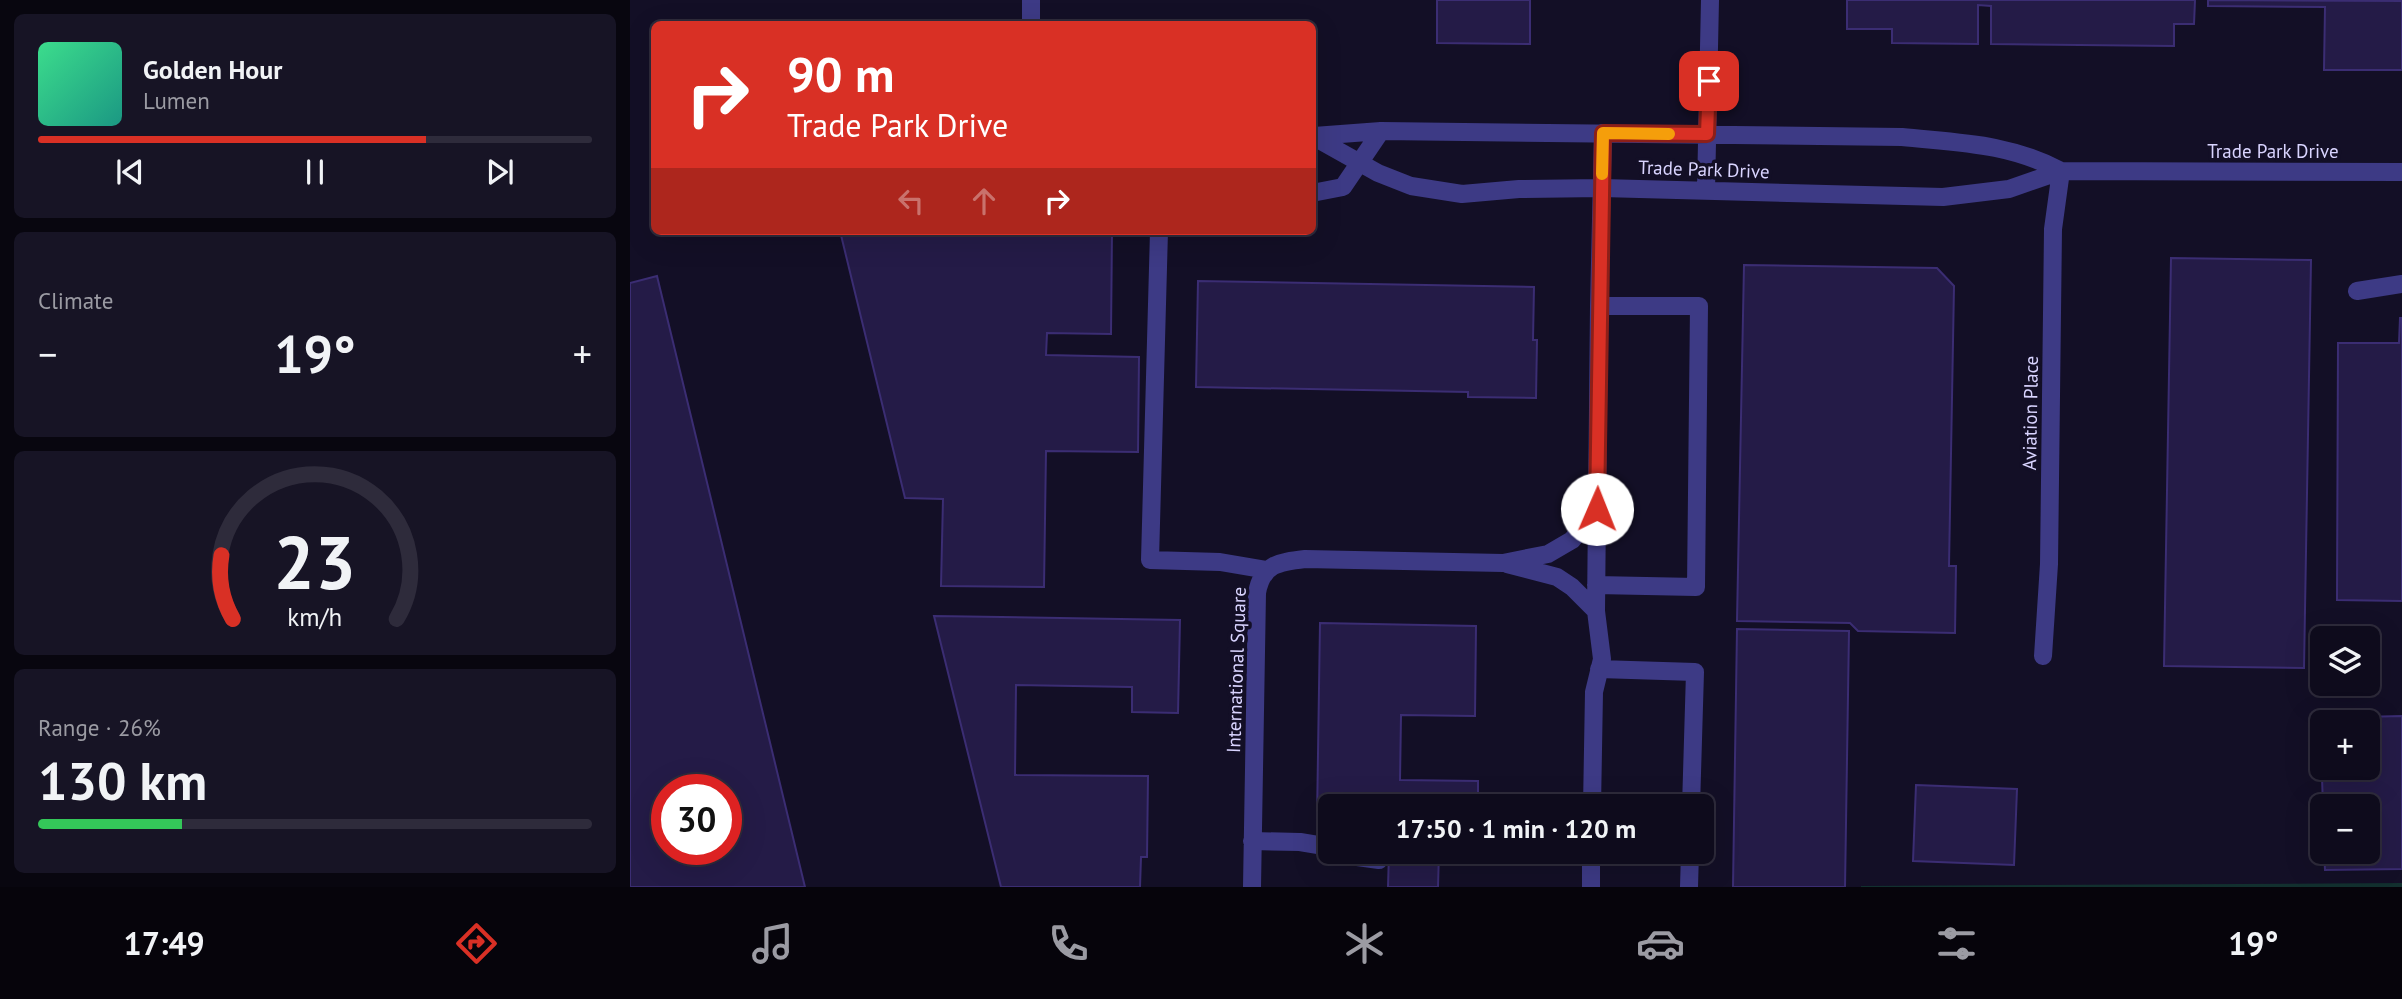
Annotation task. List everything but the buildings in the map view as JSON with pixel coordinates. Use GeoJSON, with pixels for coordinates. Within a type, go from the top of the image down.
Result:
{"type":"FeatureCollection","features":[{"type":"Feature","properties":{"kind":"street"},"geometry":{"type":"LineString","coordinates":[[1031,0],[1031,21]]}},
{"type":"Feature","properties":{"kind":"street"},"geometry":{"type":"LineString","coordinates":[[1706,190],[1710,0]]}},
{"type":"Feature","properties":{"kind":"street"},"geometry":{"type":"LineString","coordinates":[[1316,192],[1343,187],[1381,131]]}},
{"type":"Feature","properties":{"kind":"street","name":"Trade Park Drive"},"geometry":{"type":"LineString","coordinates":[[1316,136],[1381,131],[1902,137],[1984,145],[2034,157],[2061,171]]}},
{"type":"Feature","properties":{"kind":"street"},"geometry":{"type":"LineString","coordinates":[[1592,794],[1594,692],[1602,659],[1596,611],[1596,585],[1603,133]]}},
{"type":"Feature","properties":{"kind":"street","name":"Trade Park Drive"},"geometry":{"type":"LineString","coordinates":[[1316,138],[1378,173],[1411,186],[1462,194],[1519,189],[1602,188],[1943,197],[2009,189],[2061,171],[2402,172]]}},
{"type":"Feature","properties":{"kind":"street","name":"Aviation Place"},"geometry":{"type":"LineString","coordinates":[[2043,656],[2049,564],[2053,229],[2061,171]]}},
{"type":"Feature","properties":{"kind":"street"},"geometry":{"type":"LineString","coordinates":[[1159,235],[1150,560],[1220,562],[1267,570]]}},
{"type":"Feature","properties":{"kind":"street"},"geometry":{"type":"LineString","coordinates":[[2357,290],[2402,284]]}},
{"type":"Feature","properties":{"kind":"street"},"geometry":{"type":"LineString","coordinates":[[1596,585],[1696,587],[1699,319],[1699,306],[1599,306]]}},
{"type":"Feature","properties":{"kind":"street","name":"International Square"},"geometry":{"type":"LineString","coordinates":[[1252,887],[1257,593],[1259,579],[1267,570],[1285,562],[1305,559],[1503,563],[1548,554],[1572,540],[1597,509]]}},
{"type":"Feature","properties":{"kind":"street","name":"International Square"},"geometry":{"type":"LineString","coordinates":[[1503,563],[1557,577],[1572,587],[1596,611]]}},
{"type":"Feature","properties":{"kind":"street"},"geometry":{"type":"LineString","coordinates":[[1599,669],[1695,672],[1691,794]]}},
{"type":"Feature","properties":{"kind":"street"},"geometry":{"type":"LineString","coordinates":[[1252,841],[1318,845]]}},
{"type":"Feature","properties":{"kind":"street"},"geometry":{"type":"LineString","coordinates":[[1591,864],[1591,887]]}},
{"type":"Feature","properties":{"kind":"street"},"geometry":{"type":"LineString","coordinates":[[1689,887],[1690,864]]}},
{"type":"Feature","properties":{"kind":"green space"},"geometry":{"type":"Polygon","coordinates":[[[2402,883],[2402,887],[1861,887],[1861,886],[2402,883]]]}},
{"type":"Feature","properties":{"kind":"slow traffic"},"geometry":{"type":"LineString","coordinates":[[1602,174],[1603,133],[1669,134]]}},
{"type":"Feature","properties":{"kind":"route"},"geometry":{"type":"LineString","coordinates":[[1597,509],[1603,133],[1707,134],[1709,81]]}}]}
